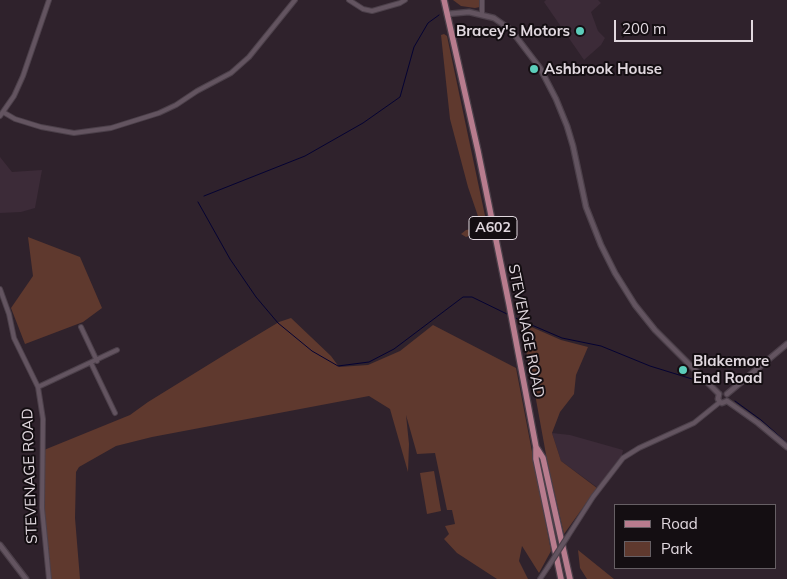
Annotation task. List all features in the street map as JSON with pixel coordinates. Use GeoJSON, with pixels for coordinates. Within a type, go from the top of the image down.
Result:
{"type":"FeatureCollection","features":[{"type":"Feature","properties":{"kind":"main road","name":"STEVENAGE ROAD"},"geometry":{"type":"LineString","coordinates":[[444,0],[478,151],[536,446]]}},
{"type":"Feature","properties":{"kind":"main road","name":"A602"},"geometry":{"type":"LineString","coordinates":[[536,446],[536,459],[561,579]]}},
{"type":"Feature","properties":{"kind":"main road","name":"A602"},"geometry":{"type":"LineString","coordinates":[[536,446],[543,458],[570,579]]}},
{"type":"Feature","properties":{"kind":"street"},"geometry":{"type":"LineString","coordinates":[[49,0],[23,76],[14,96],[2,114],[41,127],[74,133],[111,128],[159,113],[232,73],[248,57],[295,0]]}},
{"type":"Feature","properties":{"kind":"street"},"geometry":{"type":"LineString","coordinates":[[349,0],[363,9],[372,11],[405,0]]}},
{"type":"Feature","properties":{"kind":"street"},"geometry":{"type":"LineString","coordinates":[[482,0],[482,14]]}},
{"type":"Feature","properties":{"kind":"street"},"geometry":{"type":"LineString","coordinates":[[447,14],[469,12],[494,18],[511,30],[540,68],[548,82],[569,132],[586,207],[615,273],[635,305],[655,330],[719,394],[720,402]]}},
{"type":"Feature","properties":{"kind":"street","name":"STEVENAGE ROAD"},"geometry":{"type":"LineString","coordinates":[[0,289],[9,314],[14,338],[38,387],[43,418],[42,508],[49,579]]}},
{"type":"Feature","properties":{"kind":"street"},"geometry":{"type":"LineString","coordinates":[[81,327],[97,361]]}},
{"type":"Feature","properties":{"kind":"street"},"geometry":{"type":"LineString","coordinates":[[727,394],[787,344]]}},
{"type":"Feature","properties":{"kind":"street"},"geometry":{"type":"LineString","coordinates":[[38,387],[118,350]]}},
{"type":"Feature","properties":{"kind":"street"},"geometry":{"type":"LineString","coordinates":[[91,364],[116,413]]}},
{"type":"Feature","properties":{"kind":"street"},"geometry":{"type":"LineString","coordinates":[[719,394],[724,392],[727,394]]}},
{"type":"Feature","properties":{"kind":"street"},"geometry":{"type":"LineString","coordinates":[[727,394],[727,401]]}},
{"type":"Feature","properties":{"kind":"street"},"geometry":{"type":"LineString","coordinates":[[540,579],[593,497],[623,458],[639,448],[694,423],[720,402],[727,401],[787,447]]}},
{"type":"Feature","properties":{"kind":"street"},"geometry":{"type":"LineString","coordinates":[[0,545],[26,579]]}},
{"type":"Feature","properties":{"kind":"shaded area"},"geometry":{"type":"Polygon","coordinates":[[[546,0],[598,0],[601,3],[591,12],[598,31],[605,38],[601,45],[584,60],[544,2],[546,0]]]}},
{"type":"Feature","properties":{"kind":"shaded area"},"geometry":{"type":"Polygon","coordinates":[[[0,157],[12,172],[42,170],[35,208],[21,212],[0,213],[0,157]]]}},
{"type":"Feature","properties":{"kind":"shaded area"},"geometry":{"type":"Polygon","coordinates":[[[552,433],[570,435],[623,450],[623,457],[615,464],[598,488],[561,461],[552,433]]]}},
{"type":"Feature","properties":{"kind":"green space"},"geometry":{"type":"Polygon","coordinates":[[[453,0],[480,0],[480,7],[461,6],[453,0]]]}},
{"type":"Feature","properties":{"kind":"green space"},"geometry":{"type":"Polygon","coordinates":[[[441,35],[447,36],[488,230],[466,237],[461,234],[466,230],[472,229],[480,222],[468,187],[450,119],[441,35]]]}},
{"type":"Feature","properties":{"kind":"green space"},"geometry":{"type":"Polygon","coordinates":[[[28,237],[80,257],[102,308],[83,322],[25,344],[11,308],[33,276],[28,237]]]}},
{"type":"Feature","properties":{"kind":"green space"},"geometry":{"type":"Polygon","coordinates":[[[291,318],[331,356],[339,367],[368,365],[400,351],[433,325],[516,368],[551,551],[539,573],[522,546],[519,561],[528,579],[497,579],[457,553],[444,539],[449,534],[445,526],[455,524],[452,510],[447,510],[435,453],[417,454],[406,415],[409,444],[408,472],[390,409],[369,396],[152,437],[116,446],[79,467],[76,472],[75,518],[80,579],[51,579],[43,505],[44,450],[130,415],[229,352],[279,322],[291,318]]]}},
{"type":"Feature","properties":{"kind":"green space"},"geometry":{"type":"Polygon","coordinates":[[[520,322],[561,340],[588,347],[576,375],[574,394],[560,412],[552,433],[561,461],[597,488],[564,534],[547,460],[520,322]]]}},
{"type":"Feature","properties":{"kind":"green space"},"geometry":{"type":"Polygon","coordinates":[[[434,471],[441,511],[427,514],[420,473],[434,471]]]}},
{"type":"Feature","properties":{"kind":"green space"},"geometry":{"type":"Polygon","coordinates":[[[578,550],[614,579],[587,579],[580,568],[578,550]]]}},
{"type":"Feature","properties":{"kind":"waterway"},"geometry":{"type":"LineString","coordinates":[[204,196],[305,156],[363,123],[400,97],[414,47],[428,23],[439,15]]}},
{"type":"Feature","properties":{"kind":"waterway"},"geometry":{"type":"LineString","coordinates":[[198,202],[230,259],[256,297],[278,323],[312,351],[338,366],[369,362],[394,349],[463,297],[472,297],[507,314]]}},
{"type":"Feature","properties":{"kind":"waterway"},"geometry":{"type":"LineString","coordinates":[[513,317],[562,338],[601,346],[650,366],[705,383]]}},
{"type":"Feature","properties":{"kind":"waterway"},"geometry":{"type":"LineString","coordinates":[[735,401],[761,420],[787,443]]}},
{"type":"Feature","properties":{"kind":"place","name":"Bracey's Motors"},"geometry":{"type":"Point","coordinates":[580,31]}},
{"type":"Feature","properties":{"kind":"place","name":"Ashbrook House"},"geometry":{"type":"Point","coordinates":[534,69]}},
{"type":"Feature","properties":{"kind":"place","name":"Blakemore End Road"},"geometry":{"type":"Point","coordinates":[683,370]}}]}
